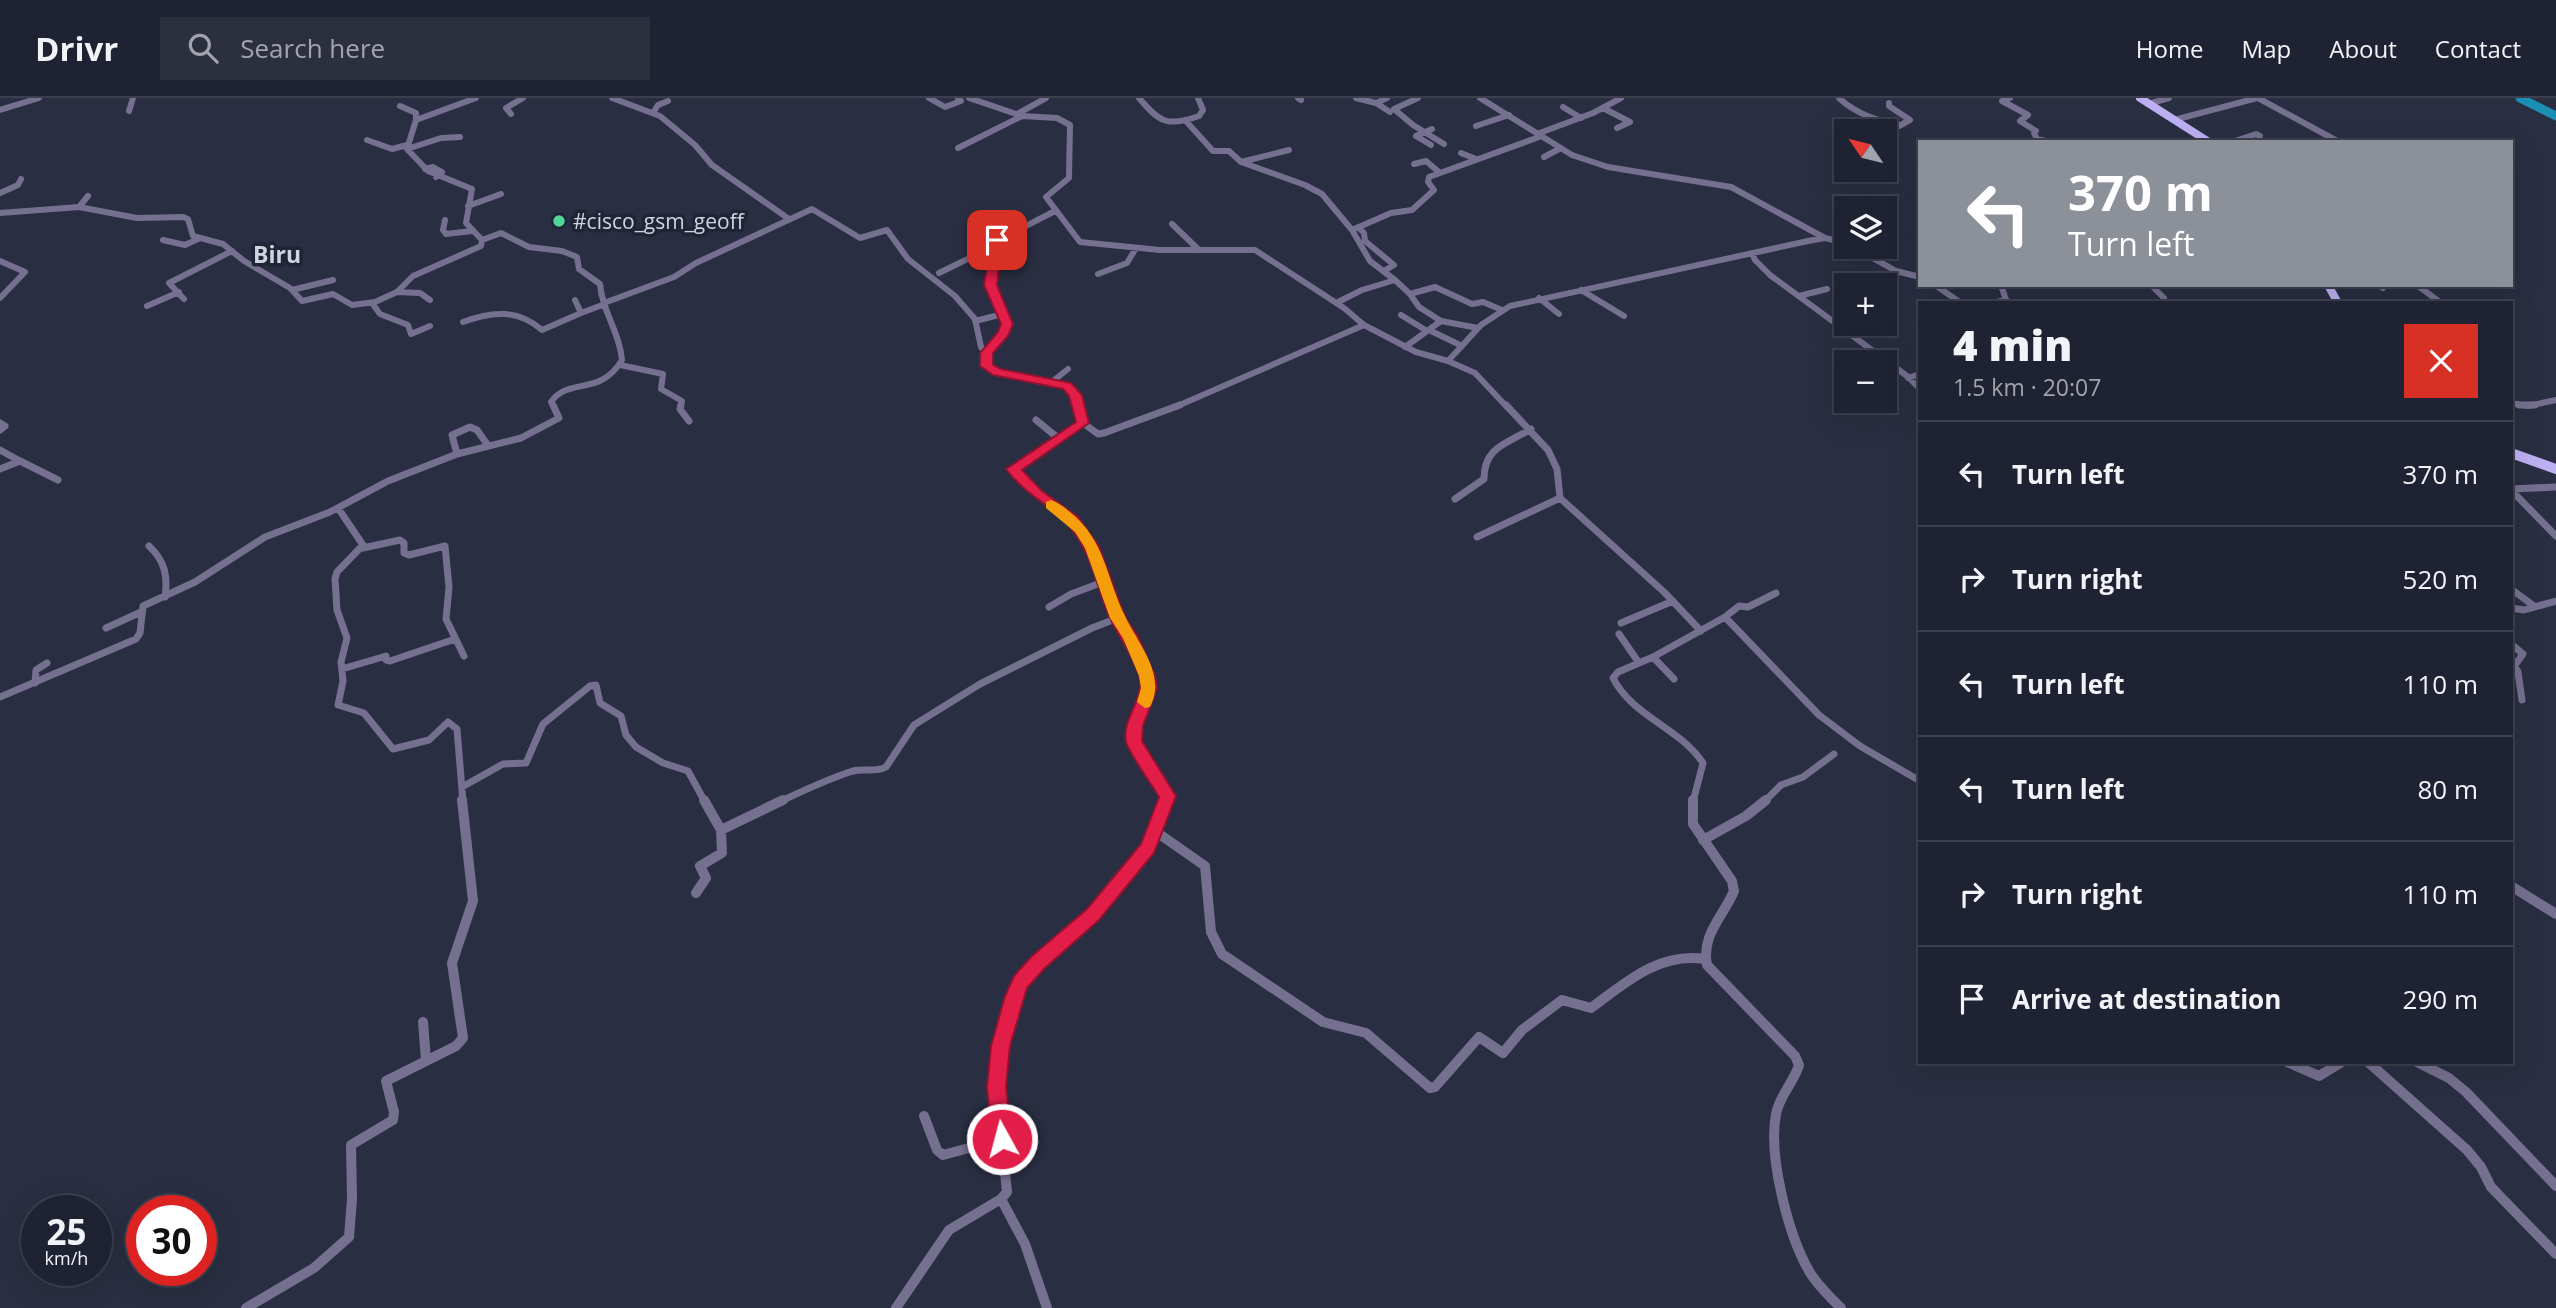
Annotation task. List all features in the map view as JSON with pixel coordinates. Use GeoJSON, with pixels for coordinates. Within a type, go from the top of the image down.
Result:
{"type":"FeatureCollection","features":[{"type":"Feature","properties":{"kind":"main road"},"geometry":{"type":"LineString","coordinates":[[2140,98],[2206,140]]}},
{"type":"Feature","properties":{"kind":"main road"},"geometry":{"type":"LineString","coordinates":[[2513,454],[2556,469]]}},
{"type":"Feature","properties":{"kind":"street"},"geometry":{"type":"LineString","coordinates":[[0,110],[38,98]]}},
{"type":"Feature","properties":{"kind":"street"},"geometry":{"type":"LineString","coordinates":[[129,111],[133,98]]}},
{"type":"Feature","properties":{"kind":"street"},"geometry":{"type":"LineString","coordinates":[[416,120],[476,98]]}},
{"type":"Feature","properties":{"kind":"street"},"geometry":{"type":"LineString","coordinates":[[511,114],[506,108],[522,102],[523,98]]}},
{"type":"Feature","properties":{"kind":"street"},"geometry":{"type":"LineString","coordinates":[[612,98],[653,113],[695,145],[712,165],[789,219]]}},
{"type":"Feature","properties":{"kind":"street"},"geometry":{"type":"LineString","coordinates":[[929,98],[945,107],[961,101],[958,98]]}},
{"type":"Feature","properties":{"kind":"street"},"geometry":{"type":"LineString","coordinates":[[969,98],[1019,115],[1066,121],[1072,129],[1069,178],[1046,195],[1080,242],[1136,248],[1251,248],[1336,303],[1364,325],[1405,347],[1475,373],[1531,429],[1554,459],[1560,498],[1673,601],[1701,631]]}},
{"type":"Feature","properties":{"kind":"street"},"geometry":{"type":"LineString","coordinates":[[958,148],[1046,98]]}},
{"type":"Feature","properties":{"kind":"street"},"geometry":{"type":"LineString","coordinates":[[1139,98],[1159,121],[1185,120],[1202,113],[1198,98]]}},
{"type":"Feature","properties":{"kind":"street"},"geometry":{"type":"LineString","coordinates":[[1356,98],[1392,110],[1444,144]]}},
{"type":"Feature","properties":{"kind":"street"},"geometry":{"type":"LineString","coordinates":[[1376,103],[1387,98]]}},
{"type":"Feature","properties":{"kind":"street"},"geometry":{"type":"LineString","coordinates":[[1384,116],[1419,98]]}},
{"type":"Feature","properties":{"kind":"street"},"geometry":{"type":"LineString","coordinates":[[1480,98],[1559,149],[1608,167],[1731,187],[1825,238],[1834,240]]}},
{"type":"Feature","properties":{"kind":"street"},"geometry":{"type":"LineString","coordinates":[[1356,230],[1391,213],[1412,210],[1434,190],[1428,178],[1581,118],[1621,98]]}},
{"type":"Feature","properties":{"kind":"street"},"geometry":{"type":"LineString","coordinates":[[1839,98],[1898,126],[1910,120],[1889,106],[1889,103]]}},
{"type":"Feature","properties":{"kind":"street"},"geometry":{"type":"LineString","coordinates":[[2010,98],[2002,101],[2028,115],[2020,121],[2036,131],[2034,133],[2037,139],[2041,140]]}},
{"type":"Feature","properties":{"kind":"street"},"geometry":{"type":"LineString","coordinates":[[2148,104],[2169,98]]}},
{"type":"Feature","properties":{"kind":"street"},"geometry":{"type":"LineString","coordinates":[[2174,120],[2257,98],[2335,140]]}},
{"type":"Feature","properties":{"kind":"street"},"geometry":{"type":"LineString","coordinates":[[2224,99],[2232,104]]}},
{"type":"Feature","properties":{"kind":"street"},"geometry":{"type":"LineString","coordinates":[[653,113],[658,105],[668,101]]}},
{"type":"Feature","properties":{"kind":"street"},"geometry":{"type":"LineString","coordinates":[[400,106],[415,113],[416,120],[407,147]]}},
{"type":"Feature","properties":{"kind":"street"},"geometry":{"type":"LineString","coordinates":[[1563,107],[1581,118]]}},
{"type":"Feature","properties":{"kind":"street"},"geometry":{"type":"LineString","coordinates":[[1603,108],[1630,122],[1617,128]]}},
{"type":"Feature","properties":{"kind":"street"},"geometry":{"type":"LineString","coordinates":[[1476,125],[1508,115]]}},
{"type":"Feature","properties":{"kind":"street"},"geometry":{"type":"LineString","coordinates":[[1185,120],[1213,151],[1229,151],[1241,162],[1305,185],[1322,194],[1356,230],[1370,261],[1410,293],[1419,307],[1441,321],[1478,328]]}},
{"type":"Feature","properties":{"kind":"street"},"geometry":{"type":"LineString","coordinates":[[1431,145],[1416,137],[1432,129]]}},
{"type":"Feature","properties":{"kind":"street"},"geometry":{"type":"LineString","coordinates":[[2238,140],[2256,134],[2260,137],[2259,140]]}},
{"type":"Feature","properties":{"kind":"street"},"geometry":{"type":"LineString","coordinates":[[2318,139],[2325,135]]}},
{"type":"Feature","properties":{"kind":"street"},"geometry":{"type":"LineString","coordinates":[[367,140],[392,149],[441,138],[460,137]]}},
{"type":"Feature","properties":{"kind":"street"},"geometry":{"type":"LineString","coordinates":[[407,147],[425,169],[436,177],[472,189],[466,223],[482,240]]}},
{"type":"Feature","properties":{"kind":"street"},"geometry":{"type":"LineString","coordinates":[[1544,157],[1559,149]]}},
{"type":"Feature","properties":{"kind":"street"},"geometry":{"type":"LineString","coordinates":[[1241,162],[1289,150]]}},
{"type":"Feature","properties":{"kind":"street"},"geometry":{"type":"LineString","coordinates":[[1461,153],[1476,159]]}},
{"type":"Feature","properties":{"kind":"street"},"geometry":{"type":"LineString","coordinates":[[1414,164],[1426,161],[1440,173]]}},
{"type":"Feature","properties":{"kind":"street"},"geometry":{"type":"LineString","coordinates":[[425,169],[430,165],[442,172],[436,177]]}},
{"type":"Feature","properties":{"kind":"street"},"geometry":{"type":"LineString","coordinates":[[0,194],[18,186],[21,179]]}},
{"type":"Feature","properties":{"kind":"street"},"geometry":{"type":"LineString","coordinates":[[468,206],[501,194]]}},
{"type":"Feature","properties":{"kind":"street"},"geometry":{"type":"LineString","coordinates":[[79,207],[88,196]]}},
{"type":"Feature","properties":{"kind":"street"},"geometry":{"type":"LineString","coordinates":[[0,212],[79,207],[137,218],[183,217],[188,219],[191,234],[221,242],[244,261],[292,290],[302,301],[333,294],[352,305],[372,303],[397,292],[413,276],[474,250],[481,246],[482,240]]}},
{"type":"Feature","properties":{"kind":"street"},"geometry":{"type":"LineString","coordinates":[[463,322],[489,314],[507,314],[531,320],[542,330],[674,277],[696,263],[812,209],[860,238],[887,230],[908,259],[955,296],[975,321],[981,347],[986,353]]}},
{"type":"Feature","properties":{"kind":"street"},"geometry":{"type":"LineString","coordinates":[[1055,211],[997,240],[994,246],[990,285],[1007,324],[1006,329],[986,353],[985,360],[991,370],[1053,381],[1073,390],[1083,423],[1098,433],[1178,406],[1364,325]]}},
{"type":"Feature","properties":{"kind":"street"},"geometry":{"type":"LineString","coordinates":[[444,220],[443,230],[446,234],[472,231]]}},
{"type":"Feature","properties":{"kind":"street"},"geometry":{"type":"LineString","coordinates":[[1172,224],[1199,250]]}},
{"type":"Feature","properties":{"kind":"street"},"geometry":{"type":"LineString","coordinates":[[1356,230],[1364,233],[1365,241],[1394,265],[1384,271]]}},
{"type":"Feature","properties":{"kind":"street"},"geometry":{"type":"LineString","coordinates":[[0,697],[136,639],[140,633],[142,606],[195,582],[265,537],[338,508],[388,481],[487,444],[521,438],[554,422],[560,416],[551,402],[553,398],[577,387],[598,385],[620,365],[621,347],[600,284],[579,269],[578,257],[572,253],[529,247],[501,233],[482,240]]}},
{"type":"Feature","properties":{"kind":"street"},"geometry":{"type":"LineString","coordinates":[[163,240],[185,245],[200,238]]}},
{"type":"Feature","properties":{"kind":"street"},"geometry":{"type":"LineString","coordinates":[[1448,361],[1478,328],[1502,310],[1539,298],[1825,238]]}},
{"type":"Feature","properties":{"kind":"street"},"geometry":{"type":"LineString","coordinates":[[939,273],[994,246]]}},
{"type":"Feature","properties":{"kind":"street"},"geometry":{"type":"LineString","coordinates":[[1098,274],[1113,271],[1125,264],[1132,258],[1136,248]]}},
{"type":"Feature","properties":{"kind":"street"},"geometry":{"type":"LineString","coordinates":[[184,299],[169,283],[232,251]]}},
{"type":"Feature","properties":{"kind":"street"},"geometry":{"type":"LineString","coordinates":[[1752,253],[1770,275],[1918,387]]}},
{"type":"Feature","properties":{"kind":"street"},"geometry":{"type":"LineString","coordinates":[[1874,259],[1896,271],[1918,276]]}},
{"type":"Feature","properties":{"kind":"street"},"geometry":{"type":"LineString","coordinates":[[0,261],[25,272],[16,282],[6,286],[0,298]]}},
{"type":"Feature","properties":{"kind":"street"},"geometry":{"type":"LineString","coordinates":[[292,290],[333,280]]}},
{"type":"Feature","properties":{"kind":"street"},"geometry":{"type":"LineString","coordinates":[[1336,303],[1362,290],[1395,280]]}},
{"type":"Feature","properties":{"kind":"street"},"geometry":{"type":"LineString","coordinates":[[1410,293],[1435,287],[1472,304],[1483,302],[1502,310]]}},
{"type":"Feature","properties":{"kind":"street"},"geometry":{"type":"LineString","coordinates":[[1938,287],[1956,301]]}},
{"type":"Feature","properties":{"kind":"street"},"geometry":{"type":"LineString","coordinates":[[2152,287],[2164,298]]}},
{"type":"Feature","properties":{"kind":"street"},"geometry":{"type":"LineString","coordinates":[[2420,287],[2438,301]]}},
{"type":"Feature","properties":{"kind":"street"},"geometry":{"type":"LineString","coordinates":[[1799,296],[1827,289]]}},
{"type":"Feature","properties":{"kind":"street"},"geometry":{"type":"LineString","coordinates":[[1581,290],[1624,317]]}},
{"type":"Feature","properties":{"kind":"street"},"geometry":{"type":"LineString","coordinates":[[147,306],[179,292]]}},
{"type":"Feature","properties":{"kind":"street"},"geometry":{"type":"LineString","coordinates":[[397,292],[419,293],[430,300]]}},
{"type":"Feature","properties":{"kind":"street"},"geometry":{"type":"LineString","coordinates":[[1539,298],[1559,314]]}},
{"type":"Feature","properties":{"kind":"street"},"geometry":{"type":"LineString","coordinates":[[575,300],[581,313]]}},
{"type":"Feature","properties":{"kind":"street"},"geometry":{"type":"LineString","coordinates":[[372,303],[380,314],[408,325],[411,334],[430,326]]}},
{"type":"Feature","properties":{"kind":"street"},"geometry":{"type":"LineString","coordinates":[[975,321],[1003,314]]}},
{"type":"Feature","properties":{"kind":"street"},"geometry":{"type":"LineString","coordinates":[[1401,315],[1462,346]]}},
{"type":"Feature","properties":{"kind":"street"},"geometry":{"type":"LineString","coordinates":[[1405,347],[1441,321]]}},
{"type":"Feature","properties":{"kind":"street"},"geometry":{"type":"LineString","coordinates":[[620,365],[663,374],[661,388],[682,401],[680,409],[689,421]]}},
{"type":"Feature","properties":{"kind":"street"},"geometry":{"type":"LineString","coordinates":[[1053,381],[1068,369]]}},
{"type":"Feature","properties":{"kind":"street"},"geometry":{"type":"LineString","coordinates":[[1909,378],[1918,375]]}},
{"type":"Feature","properties":{"kind":"street"},"geometry":{"type":"LineString","coordinates":[[2513,403],[2533,408],[2550,399],[2556,400]]}},
{"type":"Feature","properties":{"kind":"street"},"geometry":{"type":"LineString","coordinates":[[1036,420],[1058,438]]}},
{"type":"Feature","properties":{"kind":"street"},"geometry":{"type":"LineString","coordinates":[[0,423],[5,426],[0,430]]}},
{"type":"Feature","properties":{"kind":"street"},"geometry":{"type":"LineString","coordinates":[[896,1308],[949,1230],[1002,1199],[1007,1192],[996,1087],[1001,1046],[1014,996],[1021,982],[1038,962],[1093,915],[1148,848],[1168,796],[1134,742],[1135,726],[1149,688],[1140,658],[1118,618],[1092,547],[1080,528],[1037,495],[1013,469],[1083,423]]}},
{"type":"Feature","properties":{"kind":"street"},"geometry":{"type":"LineString","coordinates":[[457,454],[452,435],[470,428],[477,430],[487,444]]}},
{"type":"Feature","properties":{"kind":"street"},"geometry":{"type":"LineString","coordinates":[[1455,499],[1484,479],[1484,463],[1489,454],[1531,429]]}},
{"type":"Feature","properties":{"kind":"street"},"geometry":{"type":"LineString","coordinates":[[0,450],[58,480]]}},
{"type":"Feature","properties":{"kind":"street"},"geometry":{"type":"LineString","coordinates":[[0,469],[20,461]]}},
{"type":"Feature","properties":{"kind":"street"},"geometry":{"type":"LineString","coordinates":[[2513,489],[2556,487]]}},
{"type":"Feature","properties":{"kind":"street"},"geometry":{"type":"LineString","coordinates":[[2513,491],[2556,536]]}},
{"type":"Feature","properties":{"kind":"street"},"geometry":{"type":"LineString","coordinates":[[1477,537],[1560,498]]}},
{"type":"Feature","properties":{"kind":"street"},"geometry":{"type":"LineString","coordinates":[[338,508],[363,548]]}},
{"type":"Feature","properties":{"kind":"street"},"geometry":{"type":"LineString","coordinates":[[246,1308],[295,1279],[332,1253],[349,1237],[352,1199],[351,1145],[393,1120],[394,1112],[386,1082],[456,1046],[463,1038],[464,1032],[453,963],[473,901],[460,741],[453,723],[445,723],[429,740],[393,749],[365,713],[338,705],[347,638],[337,610],[337,572],[363,548],[388,541],[400,540],[404,543],[406,555],[445,546],[449,587],[446,620],[464,656]]}},
{"type":"Feature","properties":{"kind":"street"},"geometry":{"type":"LineString","coordinates":[[149,545],[159,554],[167,569],[165,597]]}},
{"type":"Feature","properties":{"kind":"street"},"geometry":{"type":"LineString","coordinates":[[1049,607],[1072,594],[1106,581]]}},
{"type":"Feature","properties":{"kind":"street"},"geometry":{"type":"LineString","coordinates":[[2513,591],[2534,606]]}},
{"type":"Feature","properties":{"kind":"street"},"geometry":{"type":"LineString","coordinates":[[1776,593],[1748,607],[1739,606],[1701,631],[1618,673],[1613,682],[1700,756],[1703,767],[1694,787],[1691,811],[1693,824],[1731,881],[1734,891],[1712,926],[1704,959],[1795,1056],[1799,1065],[1792,1084],[1779,1103],[1774,1130],[1798,1251],[1810,1273],[1841,1308]]}},
{"type":"Feature","properties":{"kind":"street"},"geometry":{"type":"LineString","coordinates":[[1621,623],[1673,601]]}},
{"type":"Feature","properties":{"kind":"street"},"geometry":{"type":"LineString","coordinates":[[2513,608],[2524,610],[2556,601]]}},
{"type":"Feature","properties":{"kind":"street"},"geometry":{"type":"LineString","coordinates":[[106,628],[141,612]]}},
{"type":"Feature","properties":{"kind":"street"},"geometry":{"type":"LineString","coordinates":[[1725,617],[1810,706],[1856,744],[1866,747],[1918,780]]}},
{"type":"Feature","properties":{"kind":"street"},"geometry":{"type":"LineString","coordinates":[[721,830],[823,781],[857,770],[879,771],[886,768],[914,725],[980,684],[1118,618]]}},
{"type":"Feature","properties":{"kind":"street"},"geometry":{"type":"LineString","coordinates":[[1619,635],[1639,663]]}},
{"type":"Feature","properties":{"kind":"street"},"geometry":{"type":"LineString","coordinates":[[342,669],[386,656],[386,660],[390,661],[455,639]]}},
{"type":"Feature","properties":{"kind":"street"},"geometry":{"type":"LineString","coordinates":[[2513,645],[2523,654],[2513,663],[2522,700]]}},
{"type":"Feature","properties":{"kind":"street"},"geometry":{"type":"LineString","coordinates":[[1653,657],[1674,679]]}},
{"type":"Feature","properties":{"kind":"street"},"geometry":{"type":"LineString","coordinates":[[35,683],[36,670],[47,663]]}},
{"type":"Feature","properties":{"kind":"street"},"geometry":{"type":"LineString","coordinates":[[462,787],[503,764],[526,763],[543,724],[596,685],[600,703],[623,719],[626,736],[636,746],[667,767],[688,771],[721,830],[722,853],[700,866],[706,878],[696,893]]}},
{"type":"Feature","properties":{"kind":"street"},"geometry":{"type":"LineString","coordinates":[[1703,840],[1748,818],[1775,794],[1781,785],[1792,784],[1801,779],[1834,754]]}},
{"type":"Feature","properties":{"kind":"street"},"geometry":{"type":"LineString","coordinates":[[1155,831],[1205,866],[1212,932],[1222,954],[1323,1022],[1333,1027],[1357,1029],[1375,1039],[1414,1078],[1430,1088],[1435,1087],[1479,1037],[1503,1053],[1527,1026],[1562,1000],[1591,1008],[1636,975],[1656,964],[1691,955],[1704,959]]}},
{"type":"Feature","properties":{"kind":"street"},"geometry":{"type":"LineString","coordinates":[[2513,887],[2556,914]]}},
{"type":"Feature","properties":{"kind":"street"},"geometry":{"type":"LineString","coordinates":[[423,1022],[426,1060]]}},
{"type":"Feature","properties":{"kind":"street"},"geometry":{"type":"LineString","coordinates":[[2292,1064],[2319,1076],[2339,1064]]}},
{"type":"Feature","properties":{"kind":"street"},"geometry":{"type":"LineString","coordinates":[[2370,1064],[2467,1150],[2497,1194],[2556,1254]]}},
{"type":"Feature","properties":{"kind":"street"},"geometry":{"type":"LineString","coordinates":[[2421,1064],[2449,1077],[2466,1092],[2556,1186]]}},
{"type":"Feature","properties":{"kind":"street"},"geometry":{"type":"LineString","coordinates":[[924,1116],[937,1150],[943,1155],[1002,1139]]}},
{"type":"Feature","properties":{"kind":"street"},"geometry":{"type":"LineString","coordinates":[[1002,1199],[1026,1244],[1047,1308]]}},
{"type":"Feature","properties":{"kind":"waterway"},"geometry":{"type":"LineString","coordinates":[[2520,98],[2556,116]]}},
{"type":"Feature","properties":{"kind":"slow traffic"},"geometry":{"type":"LineString","coordinates":[[1051,505],[1080,528],[1092,547],[1118,618],[1130,637],[1147,676],[1149,688],[1145,702]]}},
{"type":"Feature","properties":{"kind":"place","name":"#cisco_gsm_geoff"},"geometry":{"type":"Point","coordinates":[559,221]}},
{"type":"Feature","properties":{"kind":"district","name":"Biru"},"geometry":{"type":"Point","coordinates":[277,254]}},
{"type":"Feature","properties":{"kind":"route"},"geometry":{"type":"LineString","coordinates":[[997,240],[994,244],[990,285],[1007,324],[1003,334],[986,353],[987,366],[998,373],[1050,380],[1067,386],[1076,395],[1083,423],[1021,461],[1013,469],[1037,495],[1073,521],[1092,547],[1118,618],[1130,637],[1147,676],[1149,688],[1135,726],[1134,742],[1168,796],[1148,848],[1093,915],[1038,962],[1021,982],[1014,996],[1001,1046],[996,1087],[1002,1139]]}}]}
